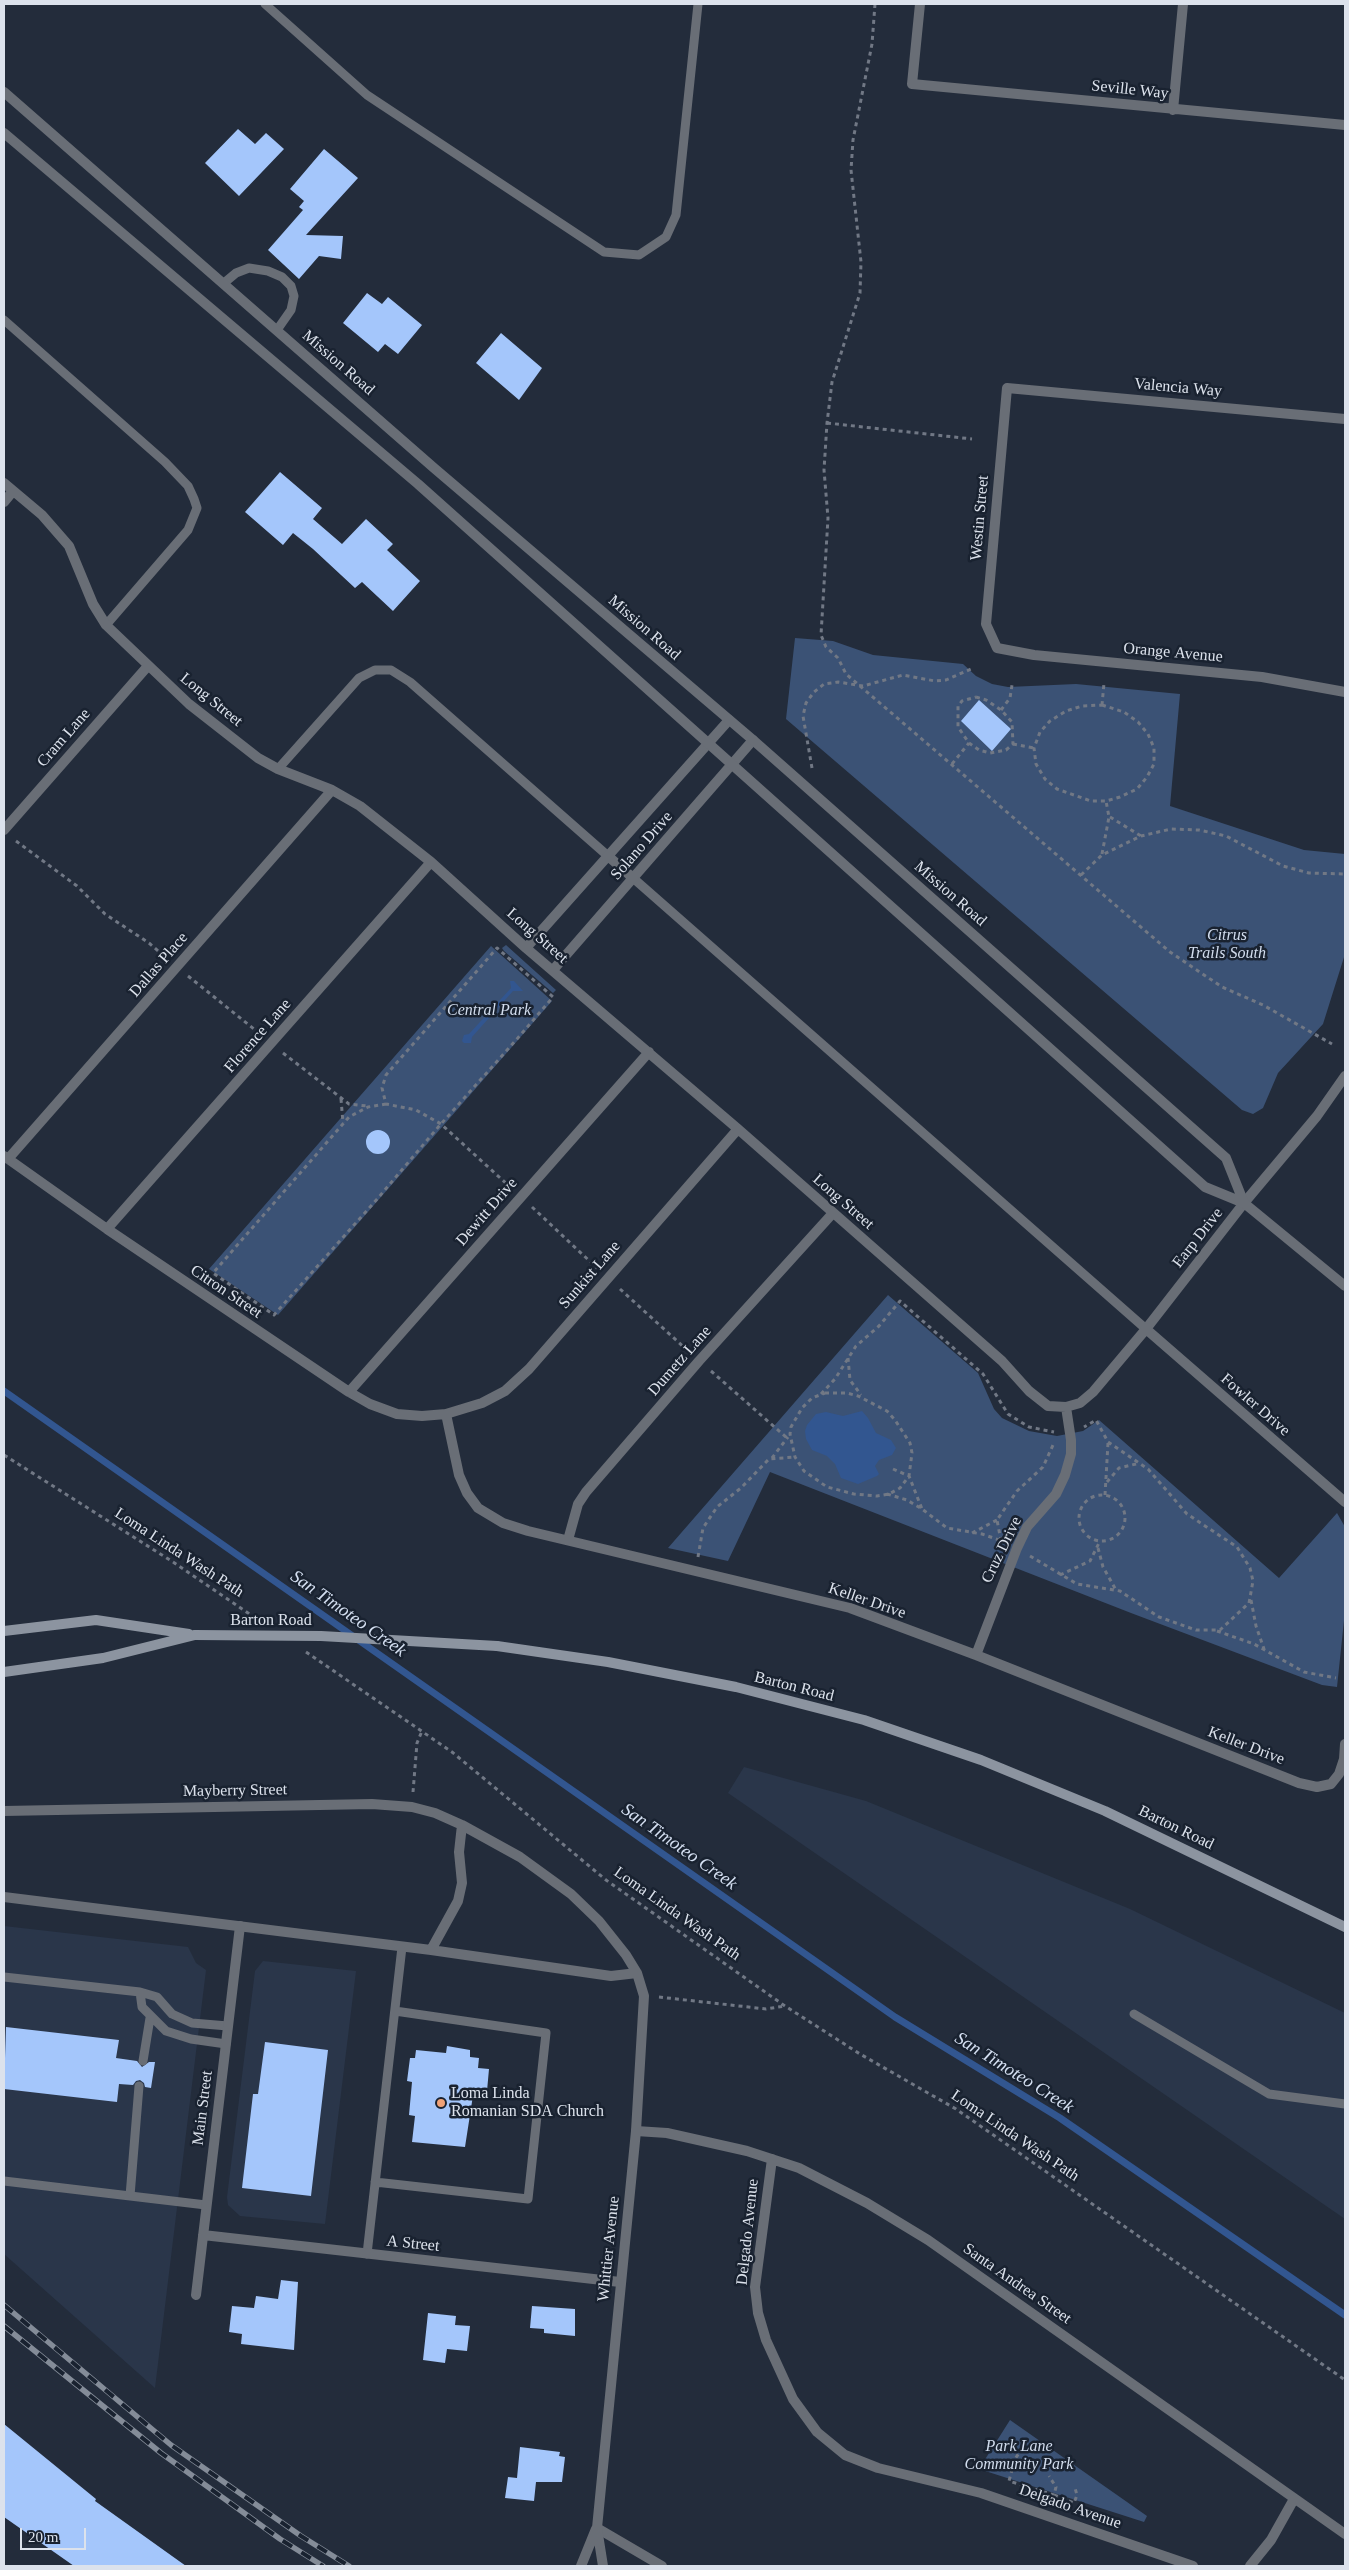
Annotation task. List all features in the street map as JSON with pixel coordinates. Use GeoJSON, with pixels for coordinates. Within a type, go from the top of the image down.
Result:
{"type":"FeatureCollection","features":[{"type":"Feature","properties":{"kind":"main road","name":"Barton Road"},"geometry":{"type":"LineString","coordinates":[[4,1631],[96,1620],[195,1635],[321,1636],[497,1646],[608,1662],[736,1687],[864,1720],[981,1760],[1105,1810],[1345,1927]]}},
{"type":"Feature","properties":{"kind":"main road","name":"Barton Road"},"geometry":{"type":"LineString","coordinates":[[4,1672],[103,1658],[195,1635]]}},
{"type":"Feature","properties":{"kind":"street","name":"Seville Way"},"geometry":{"type":"LineString","coordinates":[[920,4],[912,84],[1345,125]]}},
{"type":"Feature","properties":{"kind":"street"},"geometry":{"type":"LineString","coordinates":[[1173,110],[1183,4]]}},
{"type":"Feature","properties":{"kind":"street","name":"Mission Road"},"geometry":{"type":"LineString","coordinates":[[4,92],[441,474],[753,740],[1226,1158],[1244,1203]]}},
{"type":"Feature","properties":{"kind":"street","name":"Mission Road"},"geometry":{"type":"LineString","coordinates":[[4,133],[418,484],[1205,1187],[1244,1203],[1345,1286]]}},
{"type":"Feature","properties":{"kind":"street","name":"Valencia Way"},"geometry":{"type":"LineString","coordinates":[[1007,388],[1345,418]]}},
{"type":"Feature","properties":{"kind":"street","name":"Westin Street"},"geometry":{"type":"LineString","coordinates":[[997,648],[986,624],[1007,388]]}},
{"type":"Feature","properties":{"kind":"street","name":"Long Street"},"geometry":{"type":"LineString","coordinates":[[4,483],[42,515],[69,546],[93,604],[106,625],[147,667],[188,704],[258,758],[278,769],[332,790],[360,806],[431,862],[526,948],[738,1129],[1002,1361],[1038,1400],[1048,1406],[1066,1407]]}},
{"type":"Feature","properties":{"kind":"street"},"geometry":{"type":"LineString","coordinates":[[4,502],[13,491]]}},
{"type":"Feature","properties":{"kind":"street","name":"Orange Avenue"},"geometry":{"type":"LineString","coordinates":[[997,648],[1034,655],[1262,676],[1345,692]]}},
{"type":"Feature","properties":{"kind":"street","name":"Cram Lane"},"geometry":{"type":"LineString","coordinates":[[4,830],[147,667]]}},
{"type":"Feature","properties":{"kind":"street","name":"Solano Drive"},"geometry":{"type":"LineString","coordinates":[[526,948],[729,720]]}},
{"type":"Feature","properties":{"kind":"street","name":"Solano Drive"},"geometry":{"type":"LineString","coordinates":[[553,970],[753,740]]}},
{"type":"Feature","properties":{"kind":"street","name":"Dallas Place"},"geometry":{"type":"LineString","coordinates":[[6,1158],[332,790]]}},
{"type":"Feature","properties":{"kind":"street"},"geometry":{"type":"LineString","coordinates":[[608,856],[633,878]]}},
{"type":"Feature","properties":{"kind":"street","name":"Florence Lane"},"geometry":{"type":"LineString","coordinates":[[107,1230],[431,862]]}},
{"type":"Feature","properties":{"kind":"street","name":"Dewitt Drive"},"geometry":{"type":"LineString","coordinates":[[349,1392],[648,1052]]}},
{"type":"Feature","properties":{"kind":"street","name":"Earp Drive"},"geometry":{"type":"LineString","coordinates":[[1066,1407],[1080,1403],[1093,1392],[1146,1329],[1244,1203],[1317,1116],[1345,1076]]}},
{"type":"Feature","properties":{"kind":"street","name":"Sunkist Lane"},"geometry":{"type":"LineString","coordinates":[[446,1414],[482,1403],[505,1391],[528,1369],[738,1129]]}},
{"type":"Feature","properties":{"kind":"street","name":"Citron Street"},"geometry":{"type":"LineString","coordinates":[[6,1158],[107,1230],[349,1392],[370,1404],[397,1414],[422,1416],[446,1414]]}},
{"type":"Feature","properties":{"kind":"street","name":"Dumetz Lane"},"geometry":{"type":"LineString","coordinates":[[568,1540],[578,1504],[586,1492],[706,1354],[833,1213]]}},
{"type":"Feature","properties":{"kind":"street","name":"Fowler Drive"},"geometry":{"type":"LineString","coordinates":[[1146,1329],[1345,1502]]}},
{"type":"Feature","properties":{"kind":"street","name":"Cruz Drive"},"geometry":{"type":"LineString","coordinates":[[976,1655],[1017,1548],[1027,1527],[1056,1494],[1066,1475],[1071,1454],[1066,1407]]}},
{"type":"Feature","properties":{"kind":"street","name":"Keller Drive"},"geometry":{"type":"LineString","coordinates":[[446,1414],[459,1475],[466,1493],[478,1508],[503,1523],[850,1608],[976,1655],[1299,1783],[1316,1787],[1331,1784],[1341,1766],[1345,1744]]}},
{"type":"Feature","properties":{"kind":"street","name":"Mayberry Street"},"geometry":{"type":"LineString","coordinates":[[4,1811],[372,1804],[412,1807],[435,1813],[462,1825],[520,1856],[571,1894],[599,1921],[637,1973]]}},
{"type":"Feature","properties":{"kind":"street"},"geometry":{"type":"LineString","coordinates":[[431,1950],[458,1901],[462,1882],[459,1852],[462,1825]]}},
{"type":"Feature","properties":{"kind":"street"},"geometry":{"type":"LineString","coordinates":[[4,1897],[431,1950],[611,1976],[637,1973]]}},
{"type":"Feature","properties":{"kind":"street","name":"Main Street"},"geometry":{"type":"LineString","coordinates":[[196,2295],[240,1926]]}},
{"type":"Feature","properties":{"kind":"street","name":"Whittier Avenue"},"geometry":{"type":"LineString","coordinates":[[603,2566],[597,2528],[636,2131],[644,1996],[637,1973]]}},
{"type":"Feature","properties":{"kind":"street","name":"Santa Andrea Street"},"geometry":{"type":"LineString","coordinates":[[636,2131],[666,2132],[706,2140],[772,2159],[799,2168],[867,2203],[928,2240],[1345,2534]]}},
{"type":"Feature","properties":{"kind":"street","name":"Delgado Avenue"},"geometry":{"type":"LineString","coordinates":[[772,2159],[755,2287],[758,2313],[766,2340],[793,2399],[817,2432],[845,2455],[878,2468],[981,2493],[1192,2566]]}},
{"type":"Feature","properties":{"kind":"street","name":"A Street"},"geometry":{"type":"LineString","coordinates":[[203,2234],[620,2282]]}},
{"type":"Feature","properties":{"kind":"street"},"geometry":{"type":"LineString","coordinates":[[1250,2566],[1271,2540],[1294,2499]]}},
{"type":"Feature","properties":{"kind":"street"},"geometry":{"type":"LineString","coordinates":[[597,2528],[662,2566]]}},
{"type":"Feature","properties":{"kind":"street","name":"Whittier Avenue"},"geometry":{"type":"LineString","coordinates":[[580,2566],[597,2528]]}},
{"type":"Feature","properties":{"kind":"lane"},"geometry":{"type":"LineString","coordinates":[[264,4],[367,95],[604,252],[640,255],[666,236],[676,215],[698,4]]}},
{"type":"Feature","properties":{"kind":"lane"},"geometry":{"type":"LineString","coordinates":[[224,283],[236,273],[249,268],[268,271],[282,276],[291,286],[294,296],[291,310],[277,330]]}},
{"type":"Feature","properties":{"kind":"lane"},"geometry":{"type":"LineString","coordinates":[[4,320],[165,462],[188,486],[194,499],[197,508],[188,530],[135,589],[106,625]]}},
{"type":"Feature","properties":{"kind":"lane"},"geometry":{"type":"LineString","coordinates":[[278,769],[359,678],[375,670],[391,670],[410,682],[608,856]]}},
{"type":"Feature","properties":{"kind":"lane"},"geometry":{"type":"LineString","coordinates":[[633,878],[1146,1329]]}},
{"type":"Feature","properties":{"kind":"lane"},"geometry":{"type":"LineString","coordinates":[[367,2254],[402,1947]]}},
{"type":"Feature","properties":{"kind":"lane"},"geometry":{"type":"LineString","coordinates":[[4,1976],[140,1992],[157,1997],[172,2014],[192,2023],[228,2026]]}},
{"type":"Feature","properties":{"kind":"lane"},"geometry":{"type":"LineString","coordinates":[[140,1992],[142,2007],[150,2018],[166,2032],[191,2039],[226,2044]]}},
{"type":"Feature","properties":{"kind":"lane"},"geometry":{"type":"LineString","coordinates":[[375,2182],[528,2199],[546,2032],[395,2012]]}},
{"type":"Feature","properties":{"kind":"lane"},"geometry":{"type":"LineString","coordinates":[[1134,2014],[1268,2094],[1345,2104]]}},
{"type":"Feature","properties":{"kind":"lane"},"geometry":{"type":"LineString","coordinates":[[143,2061],[150,2018]]}},
{"type":"Feature","properties":{"kind":"lane"},"geometry":{"type":"LineString","coordinates":[[130,2196],[139,2086]]}},
{"type":"Feature","properties":{"kind":"lane"},"geometry":{"type":"LineString","coordinates":[[4,2181],[206,2205]]}},
{"type":"Feature","properties":{"kind":"path"},"geometry":{"type":"LineString","coordinates":[[875,4],[872,44],[853,140],[851,170],[861,262],[860,293],[832,382],[827,423],[824,470],[828,518],[821,635],[826,647],[838,658],[846,674],[863,686],[1170,952],[1207,977],[1332,1044]]}},
{"type":"Feature","properties":{"kind":"path"},"geometry":{"type":"LineString","coordinates":[[827,423],[972,439]]}},
{"type":"Feature","properties":{"kind":"path"},"geometry":{"type":"LineString","coordinates":[[812,768],[803,716],[806,703],[814,692],[824,684],[838,682],[863,686],[903,676],[935,681],[946,680],[971,668]]}},
{"type":"Feature","properties":{"kind":"path"},"geometry":{"type":"LineString","coordinates":[[1102,705],[1104,683]]}},
{"type":"Feature","properties":{"kind":"path"},"geometry":{"type":"LineString","coordinates":[[1001,710],[1010,698],[1012,685]]}},
{"type":"Feature","properties":{"kind":"path"},"geometry":{"type":"LineString","coordinates":[[1012,744],[1012,722],[1001,710],[986,700],[976,697],[962,701],[957,712],[958,728],[970,743],[979,750],[999,753],[1012,744],[1034,748]]}},
{"type":"Feature","properties":{"kind":"path"},"geometry":{"type":"LineString","coordinates":[[1102,705],[1124,712],[1138,722],[1148,734],[1154,748],[1154,764],[1137,789],[1120,798],[1106,801],[1091,801],[1057,789],[1045,779],[1036,764],[1034,748],[1040,732],[1050,721],[1066,711],[1082,706],[1102,705]]}},
{"type":"Feature","properties":{"kind":"path"},"geometry":{"type":"LineString","coordinates":[[952,764],[970,743]]}},
{"type":"Feature","properties":{"kind":"path"},"geometry":{"type":"LineString","coordinates":[[1102,855],[1109,817],[1106,801]]}},
{"type":"Feature","properties":{"kind":"path"},"geometry":{"type":"LineString","coordinates":[[1109,817],[1141,836]]}},
{"type":"Feature","properties":{"kind":"path"},"geometry":{"type":"LineString","coordinates":[[1081,875],[1102,855],[1141,836],[1171,829],[1200,830],[1226,836],[1283,866],[1309,873],[1345,874]]}},
{"type":"Feature","properties":{"kind":"path"},"geometry":{"type":"LineString","coordinates":[[386,1104],[382,1088],[383,1079],[490,960],[497,948],[554,997],[543,1006],[441,1124],[274,1315],[213,1273],[349,1117],[368,1106],[386,1104],[416,1110],[441,1124]]}},
{"type":"Feature","properties":{"kind":"path"},"geometry":{"type":"LineString","coordinates":[[341,1098],[343,1123]]}},
{"type":"Feature","properties":{"kind":"path"},"geometry":{"type":"LineString","coordinates":[[848,1358],[850,1380],[863,1398]]}},
{"type":"Feature","properties":{"kind":"path"},"geometry":{"type":"LineString","coordinates":[[698,1558],[703,1528],[711,1514],[741,1488],[763,1464],[772,1458],[790,1434],[795,1418],[812,1398],[833,1392],[847,1393],[863,1398],[887,1411],[904,1433],[912,1453],[909,1476],[922,1509]]}},
{"type":"Feature","properties":{"kind":"path"},"geometry":{"type":"LineString","coordinates":[[972,1533],[997,1520],[1018,1491],[1043,1467],[1053,1447],[1055,1432]]}},
{"type":"Feature","properties":{"kind":"path"},"geometry":{"type":"LineString","coordinates":[[790,1434],[795,1457],[804,1471],[827,1486],[854,1494],[877,1496],[889,1494],[900,1488],[909,1476]]}},
{"type":"Feature","properties":{"kind":"path"},"geometry":{"type":"LineString","coordinates":[[1105,1495],[1108,1442]]}},
{"type":"Feature","properties":{"kind":"path","name":"Loma Linda Wash Path"},"geometry":{"type":"LineString","coordinates":[[4,1455],[173,1562],[261,1622]]}},
{"type":"Feature","properties":{"kind":"path"},"geometry":{"type":"LineString","coordinates":[[772,1458],[795,1457]]}},
{"type":"Feature","properties":{"kind":"path"},"geometry":{"type":"LineString","coordinates":[[1106,1482],[1119,1468],[1140,1463]]}},
{"type":"Feature","properties":{"kind":"path"},"geometry":{"type":"LineString","coordinates":[[893,1469],[909,1476]]}},
{"type":"Feature","properties":{"kind":"path"},"geometry":{"type":"LineString","coordinates":[[1105,1495],[1116,1500],[1124,1509],[1125,1520],[1121,1532],[1112,1539],[1100,1541],[1089,1537],[1081,1527],[1079,1516],[1084,1505],[1093,1497],[1105,1495]]}},
{"type":"Feature","properties":{"kind":"path"},"geometry":{"type":"LineString","coordinates":[[997,1520],[1002,1541]]}},
{"type":"Feature","properties":{"kind":"path"},"geometry":{"type":"LineString","coordinates":[[1060,1575],[1090,1561],[1100,1541]]}},
{"type":"Feature","properties":{"kind":"path"},"geometry":{"type":"LineString","coordinates":[[1098,1546],[1103,1568],[1116,1591]]}},
{"type":"Feature","properties":{"kind":"path"},"geometry":{"type":"LineString","coordinates":[[1251,1597],[1252,1610],[1265,1650]]}},
{"type":"Feature","properties":{"kind":"path"},"geometry":{"type":"LineString","coordinates":[[1214,1630],[1265,1650],[1282,1662],[1304,1672],[1336,1678]]}},
{"type":"Feature","properties":{"kind":"path","name":"Loma Linda Wash Path"},"geometry":{"type":"LineString","coordinates":[[301,1649],[452,1752],[606,1880],[785,2006],[860,2054],[956,2109],[1345,2380]]}},
{"type":"Feature","properties":{"kind":"path"},"geometry":{"type":"LineString","coordinates":[[412,1807],[416,1750],[422,1731]]}},
{"type":"Feature","properties":{"kind":"path"},"geometry":{"type":"LineString","coordinates":[[644,1996],[766,2009],[785,2006]]}},
{"type":"Feature","properties":{"kind":"path"},"geometry":{"type":"LineString","coordinates":[[1027,2442],[1015,2459],[1009,2482],[1074,2503],[1077,2494],[1075,2488]]}},
{"type":"Feature","properties":{"kind":"path"},"geometry":{"type":"LineString","coordinates":[[1049,2476],[1056,2487],[1054,2496]]}},
{"type":"Feature","properties":{"kind":"shaded area"},"geometry":{"type":"Polygon","coordinates":[[[510,981],[514,981],[523,991],[513,991],[472,1037],[471,1043],[464,1043],[462,1041],[464,1035],[469,1034],[511,988],[510,981]]]}},
{"type":"Feature","properties":{"kind":"shaded area"},"geometry":{"type":"Polygon","coordinates":[[[862,1411],[876,1433],[891,1440],[896,1448],[892,1455],[879,1460],[875,1466],[879,1474],[877,1476],[858,1484],[841,1478],[835,1464],[827,1456],[812,1450],[806,1439],[805,1431],[807,1425],[816,1414],[826,1412],[843,1416],[862,1411]]]}},
{"type":"Feature","properties":{"kind":"shaded area"},"geometry":{"type":"Polygon","coordinates":[[[744,1767],[866,1801],[1130,1909],[1345,2013],[1345,2219],[728,1793],[744,1767]]]}},
{"type":"Feature","properties":{"kind":"shaded area"},"geometry":{"type":"Polygon","coordinates":[[[4,1926],[188,1947],[196,1963],[206,1970],[155,2388],[4,2254],[4,1926]]]}},
{"type":"Feature","properties":{"kind":"shaded area"},"geometry":{"type":"Polygon","coordinates":[[[263,1961],[356,1971],[325,2224],[240,2216],[228,2205],[227,2197],[255,1971],[263,1961]]]}},
{"type":"Feature","properties":{"kind":"green space","name":"Citrus Trails South"},"geometry":{"type":"Polygon","coordinates":[[[795,638],[833,641],[873,655],[963,664],[976,676],[992,684],[1008,687],[1076,684],[1180,694],[1170,806],[1304,850],[1345,854],[1345,954],[1323,1024],[1278,1073],[1263,1108],[1253,1114],[1242,1110],[786,719],[795,638]]]}},
{"type":"Feature","properties":{"kind":"green space"},"geometry":{"type":"Polygon","coordinates":[[[506,945],[556,990],[553,993],[504,951],[502,948],[506,945]]]}},
{"type":"Feature","properties":{"kind":"green space","name":"Central Park"},"geometry":{"type":"Polygon","coordinates":[[[491,946],[552,1001],[278,1315],[209,1269],[491,946]]]}},
{"type":"Feature","properties":{"kind":"green space"},"geometry":{"type":"Polygon","coordinates":[[[888,1295],[978,1373],[994,1409],[1002,1418],[1029,1431],[1057,1436],[1083,1431],[1099,1420],[1279,1578],[1337,1513],[1345,1527],[1345,1611],[1337,1687],[1322,1685],[1131,1613],[770,1472],[728,1561],[668,1548],[888,1295]]]}},
{"type":"Feature","properties":{"kind":"green space","name":"Park Lane Community Park"},"geometry":{"type":"Polygon","coordinates":[[[1010,2420],[1147,2516],[1144,2522],[979,2469],[1010,2420]]]}},
{"type":"Feature","properties":{"kind":"building"},"geometry":{"type":"Polygon","coordinates":[[[238,129],[255,144],[266,133],[284,149],[239,196],[205,163],[238,129]]]}},
{"type":"Feature","properties":{"kind":"building"},"geometry":{"type":"Polygon","coordinates":[[[324,149],[358,178],[306,235],[343,236],[341,259],[319,256],[299,279],[268,250],[303,210],[299,207],[304,201],[290,189],[324,149]]]}},
{"type":"Feature","properties":{"kind":"building"},"geometry":{"type":"Polygon","coordinates":[[[367,293],[382,304],[388,297],[422,325],[398,354],[385,344],[378,352],[343,323],[367,293]]]}},
{"type":"Feature","properties":{"kind":"building"},"geometry":{"type":"Polygon","coordinates":[[[501,333],[542,368],[519,400],[476,363],[501,333]]]}},
{"type":"Feature","properties":{"kind":"building"},"geometry":{"type":"Polygon","coordinates":[[[280,472],[322,508],[313,519],[342,544],[366,519],[393,544],[387,550],[420,581],[393,611],[362,582],[355,588],[293,533],[283,545],[245,512],[280,472]]]}},
{"type":"Feature","properties":{"kind":"building"},"geometry":{"type":"Polygon","coordinates":[[[979,700],[1011,729],[992,751],[961,721],[979,700]]]}},
{"type":"Feature","properties":{"kind":"building"},"geometry":{"type":"Polygon","coordinates":[[[378,1130],[386,1134],[390,1142],[386,1150],[378,1154],[370,1150],[366,1142],[370,1134],[378,1130]]]}},
{"type":"Feature","properties":{"kind":"building"},"geometry":{"type":"Polygon","coordinates":[[[6,2027],[119,2040],[116,2058],[137,2061],[142,2067],[149,2062],[155,2062],[151,2088],[145,2087],[144,2083],[140,2080],[136,2081],[133,2085],[119,2084],[117,2102],[4,2089],[6,2027]]]}},
{"type":"Feature","properties":{"kind":"building"},"geometry":{"type":"Polygon","coordinates":[[[265,2042],[328,2050],[311,2196],[242,2188],[253,2094],[258,2094],[265,2042]]]}},
{"type":"Feature","properties":{"kind":"building","name":"Loma Linda Romanian SDA Church"},"geometry":{"type":"Polygon","coordinates":[[[447,2046],[470,2050],[470,2057],[479,2058],[478,2068],[489,2069],[487,2091],[474,2089],[465,2147],[412,2142],[415,2116],[409,2115],[412,2082],[407,2081],[410,2058],[415,2058],[416,2050],[446,2053],[447,2046]]]}},
{"type":"Feature","properties":{"kind":"building"},"geometry":{"type":"Polygon","coordinates":[[[281,2280],[298,2282],[294,2350],[241,2344],[242,2334],[229,2332],[232,2306],[254,2308],[256,2296],[278,2299],[281,2280]]]}},
{"type":"Feature","properties":{"kind":"building"},"geometry":{"type":"Polygon","coordinates":[[[532,2306],[575,2309],[575,2336],[544,2333],[544,2329],[530,2328],[532,2306]]]}},
{"type":"Feature","properties":{"kind":"building"},"geometry":{"type":"Polygon","coordinates":[[[428,2313],[456,2316],[455,2325],[470,2326],[467,2351],[447,2349],[445,2363],[423,2360],[428,2313]]]}},
{"type":"Feature","properties":{"kind":"building"},"geometry":{"type":"Polygon","coordinates":[[[4,2424],[96,2499],[95,2501],[186,2566],[74,2566],[4,2517],[4,2424]]]}},
{"type":"Feature","properties":{"kind":"building"},"geometry":{"type":"Polygon","coordinates":[[[520,2447],[560,2452],[559,2456],[565,2457],[562,2482],[536,2482],[534,2501],[505,2498],[508,2477],[517,2478],[520,2447]]]}},
{"type":"Feature","properties":{"kind":"waterway","name":"San Timoteo Creek"},"geometry":{"type":"LineString","coordinates":[[4,1391],[895,2017],[1060,2118],[1345,2315]]}},
{"type":"Feature","properties":{"kind":"railway"},"geometry":{"type":"LineString","coordinates":[[4,2305],[171,2445],[301,2536],[349,2566]]}},
{"type":"Feature","properties":{"kind":"railway"},"geometry":{"type":"LineString","coordinates":[[4,2326],[161,2453],[280,2539],[323,2566]]}},
{"type":"Feature","properties":{"kind":"place","name":"Loma Linda Romanian SDA Church"},"geometry":{"type":"Point","coordinates":[441,2103]}}]}
